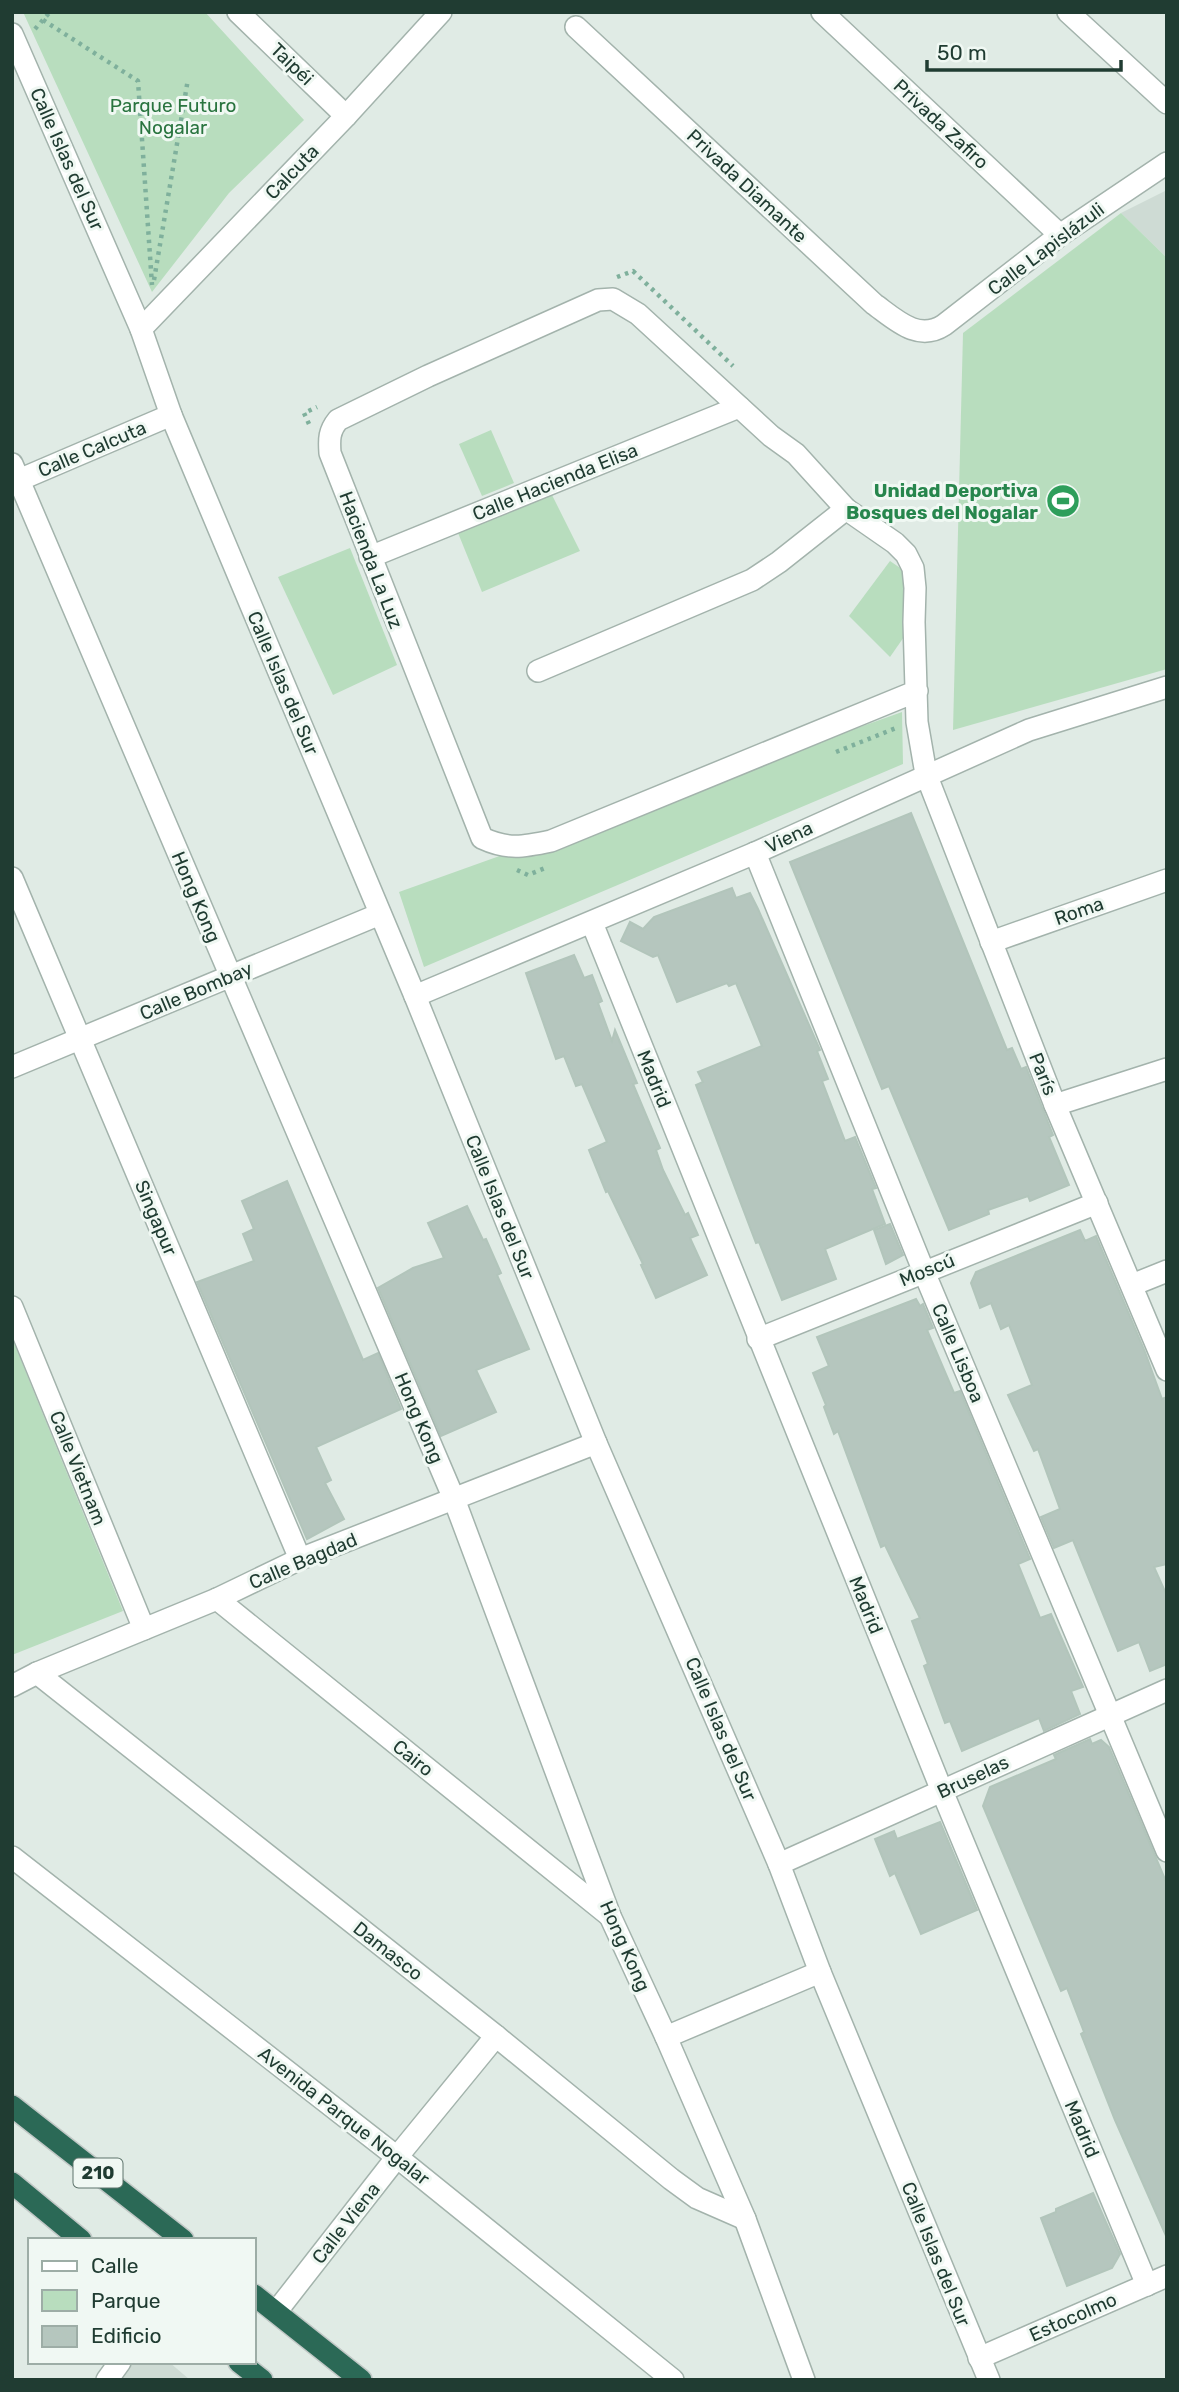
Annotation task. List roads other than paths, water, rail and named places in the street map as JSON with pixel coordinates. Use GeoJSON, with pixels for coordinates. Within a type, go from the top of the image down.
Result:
{"type":"FeatureCollection","features":[{"type":"Feature","properties":{"kind":"highway","name":"210"},"geometry":{"type":"LineString","coordinates":[[12,2106],[180,2238]]}},
{"type":"Feature","properties":{"kind":"highway"},"geometry":{"type":"LineString","coordinates":[[12,2183],[79,2238]]}},
{"type":"Feature","properties":{"kind":"highway"},"geometry":{"type":"LineString","coordinates":[[256,2297],[361,2380]]}},
{"type":"Feature","properties":{"kind":"highway"},"geometry":{"type":"LineString","coordinates":[[242,2364],[262,2380]]}},
{"type":"Feature","properties":{"kind":"street","name":"Taipéi"},"geometry":{"type":"LineString","coordinates":[[239,12],[346,116]]}},
{"type":"Feature","properties":{"kind":"street","name":"Calcuta"},"geometry":{"type":"LineString","coordinates":[[141,329],[346,116],[441,12]]}},
{"type":"Feature","properties":{"kind":"street","name":"Privada Zafiro"},"geometry":{"type":"LineString","coordinates":[[822,12],[1060,235]]}},
{"type":"Feature","properties":{"kind":"street"},"geometry":{"type":"LineString","coordinates":[[1068,12],[1167,103]]}},
{"type":"Feature","properties":{"kind":"street","name":"Privada Diamante"},"geometry":{"type":"LineString","coordinates":[[576,27],[874,304],[909,327],[926,333]]}},
{"type":"Feature","properties":{"kind":"street","name":"Calle Islas del Sur"},"geometry":{"type":"LineString","coordinates":[[22,33],[141,329],[171,415],[415,996],[596,1443],[779,1864],[820,1972],[989,2380]]}},
{"type":"Feature","properties":{"kind":"street","name":"Calle Lapislázuli"},"geometry":{"type":"LineString","coordinates":[[926,333],[944,326],[1060,235],[1167,163]]}},
{"type":"Feature","properties":{"kind":"street","name":"Hacienda La Luz"},"geometry":{"type":"LineString","coordinates":[[917,691],[551,841],[511,848],[495,844],[482,838],[370,557],[330,453],[329,439],[332,428],[338,420],[428,376],[598,300],[613,299],[638,314],[771,436],[796,454],[846,509],[895,543],[906,554],[913,568],[917,691],[917,722],[926,775]]}},
{"type":"Feature","properties":{"kind":"street","name":"Calle Hacienda Elisa"},"geometry":{"type":"LineString","coordinates":[[370,557],[739,407]]}},
{"type":"Feature","properties":{"kind":"street","name":"Calle Calcuta"},"geometry":{"type":"LineString","coordinates":[[14,476],[171,415]]}},
{"type":"Feature","properties":{"kind":"street","name":"Hong Kong"},"geometry":{"type":"LineString","coordinates":[[14,476],[454,1499],[610,1916],[745,2218],[804,2380]]}},
{"type":"Feature","properties":{"kind":"street"},"geometry":{"type":"LineString","coordinates":[[538,671],[752,580],[846,509]]}},
{"type":"Feature","properties":{"kind":"street","name":"Viena"},"geometry":{"type":"LineString","coordinates":[[415,996],[755,853],[1029,730],[1167,687]]}},
{"type":"Feature","properties":{"kind":"street","name":"París"},"geometry":{"type":"LineString","coordinates":[[926,775],[1055,1105],[1167,1370]]}},
{"type":"Feature","properties":{"kind":"street","name":"Calle Lisboa"},"geometry":{"type":"LineString","coordinates":[[755,853],[924,1272],[1167,1851]]}},
{"type":"Feature","properties":{"kind":"street","name":"Singapur"},"geometry":{"type":"LineString","coordinates":[[12,878],[300,1559]]}},
{"type":"Feature","properties":{"kind":"street","name":"Roma"},"geometry":{"type":"LineString","coordinates":[[991,942],[1167,880]]}},
{"type":"Feature","properties":{"kind":"street","name":"Calle Bombay"},"geometry":{"type":"LineString","coordinates":[[12,1067],[380,914]]}},
{"type":"Feature","properties":{"kind":"street","name":"Madrid"},"geometry":{"type":"LineString","coordinates":[[592,923],[942,1791],[1147,2285]]}},
{"type":"Feature","properties":{"kind":"street"},"geometry":{"type":"LineString","coordinates":[[1055,1105],[1167,1069]]}},
{"type":"Feature","properties":{"kind":"street","name":"Moscú"},"geometry":{"type":"LineString","coordinates":[[758,1339],[1097,1203]]}},
{"type":"Feature","properties":{"kind":"street"},"geometry":{"type":"LineString","coordinates":[[1132,1285],[1167,1272]]}},
{"type":"Feature","properties":{"kind":"street","name":"Calle Vietnam"},"geometry":{"type":"LineString","coordinates":[[12,1307],[144,1629]]}},
{"type":"Feature","properties":{"kind":"street","name":"Calle Bagdad"},"geometry":{"type":"LineString","coordinates":[[12,1686],[37,1673],[216,1599],[300,1559],[596,1443]]}},
{"type":"Feature","properties":{"kind":"street","name":"Cairo"},"geometry":{"type":"LineString","coordinates":[[216,1599],[610,1916]]}},
{"type":"Feature","properties":{"kind":"street","name":"Damasco"},"geometry":{"type":"LineString","coordinates":[[37,1673],[496,2036],[671,2179],[697,2198],[745,2218]]}},
{"type":"Feature","properties":{"kind":"street","name":"Bruselas"},"geometry":{"type":"LineString","coordinates":[[779,1864],[1167,1690]]}},
{"type":"Feature","properties":{"kind":"street","name":"Avenida Parque Nogalar"},"geometry":{"type":"LineString","coordinates":[[12,1857],[397,2157],[673,2380]]}},
{"type":"Feature","properties":{"kind":"street"},"geometry":{"type":"LineString","coordinates":[[666,2037],[820,1972]]}},
{"type":"Feature","properties":{"kind":"street","name":"Calle Viena"},"geometry":{"type":"LineString","coordinates":[[276,2312],[496,2036]]}},
{"type":"Feature","properties":{"kind":"street","name":"Estocolmo"},"geometry":{"type":"LineString","coordinates":[[979,2358],[1167,2276]]}},
{"type":"Feature","properties":{"kind":"street"},"geometry":{"type":"LineString","coordinates":[[107,2380],[119,2364]]}},
{"type":"Feature","properties":{"kind":"place","name":"Unidad Deportiva Bosques del Nogalar"},"geometry":{"type":"Point","coordinates":[1063,501]}},
{"type":"Feature","properties":{"kind":"park label","name":"Parque Futuro Nogalar"},"geometry":{"type":"Point","coordinates":[173,116]}}]}
